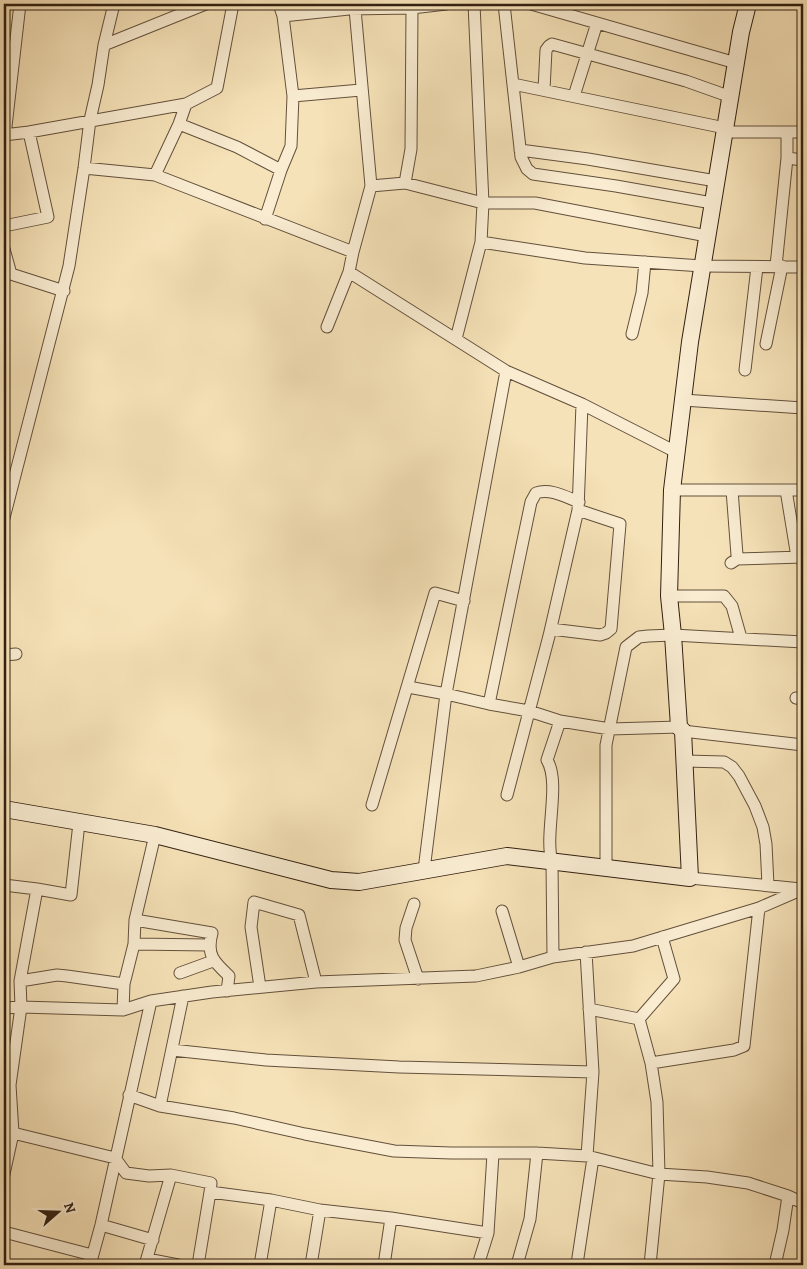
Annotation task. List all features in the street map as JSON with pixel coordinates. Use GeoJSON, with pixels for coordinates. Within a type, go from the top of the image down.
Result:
{"type":"FeatureCollection","features":[{"type":"Feature","properties":{"kind":"street"},"geometry":{"type":"LineString","coordinates":[[20,4],[4,135],[186,104],[216,88],[233,4]]}},
{"type":"Feature","properties":{"kind":"street"},"geometry":{"type":"LineString","coordinates":[[4,518],[7,493],[64,291],[71,257],[90,120],[114,4]]}},
{"type":"Feature","properties":{"kind":"street"},"geometry":{"type":"LineString","coordinates":[[104,45],[206,4]]}},
{"type":"Feature","properties":{"kind":"street"},"geometry":{"type":"LineString","coordinates":[[265,219],[291,146],[293,96],[283,16],[279,4]]}},
{"type":"Feature","properties":{"kind":"street"},"geometry":{"type":"LineString","coordinates":[[283,16],[351,7],[412,8],[446,4]]}},
{"type":"Feature","properties":{"kind":"street"},"geometry":{"type":"LineString","coordinates":[[456,339],[481,242],[483,203],[474,4]]}},
{"type":"Feature","properties":{"kind":"street"},"geometry":{"type":"LineString","coordinates":[[504,4],[520,150],[527,169],[533,174],[712,203]]}},
{"type":"Feature","properties":{"kind":"street"},"geometry":{"type":"LineString","coordinates":[[532,4],[736,63]]}},
{"type":"Feature","properties":{"kind":"street"},"geometry":{"type":"LineString","coordinates":[[690,878],[684,761],[669,596],[672,490],[702,266],[730,97],[748,4]]}},
{"type":"Feature","properties":{"kind":"street"},"geometry":{"type":"LineString","coordinates":[[327,327],[349,272],[352,252],[371,186],[351,7]]}},
{"type":"Feature","properties":{"kind":"street"},"geometry":{"type":"LineString","coordinates":[[405,183],[411,149],[412,8]]}},
{"type":"Feature","properties":{"kind":"street"},"geometry":{"type":"LineString","coordinates":[[574,96],[597,23]]}},
{"type":"Feature","properties":{"kind":"street"},"geometry":{"type":"LineString","coordinates":[[544,90],[546,55],[549,46],[552,44],[686,81],[730,97]]}},
{"type":"Feature","properties":{"kind":"street"},"geometry":{"type":"LineString","coordinates":[[513,84],[725,130],[803,132]]}},
{"type":"Feature","properties":{"kind":"street"},"geometry":{"type":"LineString","coordinates":[[293,96],[361,90]]}},
{"type":"Feature","properties":{"kind":"street"},"geometry":{"type":"LineString","coordinates":[[155,175],[179,124],[186,104]]}},
{"type":"Feature","properties":{"kind":"street"},"geometry":{"type":"LineString","coordinates":[[179,124],[237,147],[281,170]]}},
{"type":"Feature","properties":{"kind":"street"},"geometry":{"type":"LineString","coordinates":[[4,226],[48,217],[29,132]]}},
{"type":"Feature","properties":{"kind":"street"},"geometry":{"type":"LineString","coordinates":[[766,344],[779,266],[787,158],[787,132]]}},
{"type":"Feature","properties":{"kind":"street"},"geometry":{"type":"LineString","coordinates":[[520,150],[588,159],[716,181]]}},
{"type":"Feature","properties":{"kind":"street"},"geometry":{"type":"LineString","coordinates":[[787,158],[803,160]]}},
{"type":"Feature","properties":{"kind":"street"},"geometry":{"type":"LineString","coordinates":[[84,168],[155,175],[352,252]]}},
{"type":"Feature","properties":{"kind":"street"},"geometry":{"type":"LineString","coordinates":[[371,186],[405,183],[483,203],[535,203],[707,236]]}},
{"type":"Feature","properties":{"kind":"street"},"geometry":{"type":"LineString","coordinates":[[481,242],[585,258],[702,266],[803,266]]}},
{"type":"Feature","properties":{"kind":"street"},"geometry":{"type":"LineString","coordinates":[[4,249],[11,274],[64,291]]}},
{"type":"Feature","properties":{"kind":"street"},"geometry":{"type":"LineString","coordinates":[[632,334],[642,293],[645,262]]}},
{"type":"Feature","properties":{"kind":"street"},"geometry":{"type":"LineString","coordinates":[[745,370],[758,267]]}},
{"type":"Feature","properties":{"kind":"street"},"geometry":{"type":"LineString","coordinates":[[349,272],[506,371],[582,404],[676,452]]}},
{"type":"Feature","properties":{"kind":"street"},"geometry":{"type":"LineString","coordinates":[[424,870],[446,694],[506,371]]}},
{"type":"Feature","properties":{"kind":"street"},"geometry":{"type":"LineString","coordinates":[[683,400],[803,408]]}},
{"type":"Feature","properties":{"kind":"street"},"geometry":{"type":"LineString","coordinates":[[507,795],[551,629],[578,506],[582,404]]}},
{"type":"Feature","properties":{"kind":"street"},"geometry":{"type":"LineString","coordinates":[[672,490],[803,490]]}},
{"type":"Feature","properties":{"kind":"street"},"geometry":{"type":"LineString","coordinates":[[732,490],[734,561],[800,557],[786,490]]}},
{"type":"Feature","properties":{"kind":"street"},"geometry":{"type":"LineString","coordinates":[[489,704],[532,502],[536,493],[541,491],[552,492],[578,506],[620,524],[611,628],[606,633],[600,635],[551,629]]}},
{"type":"Feature","properties":{"kind":"street"},"geometry":{"type":"LineString","coordinates":[[372,805],[435,593],[464,601]]}},
{"type":"Feature","properties":{"kind":"street"},"geometry":{"type":"LineString","coordinates":[[669,596],[724,596],[732,606],[741,638]]}},
{"type":"Feature","properties":{"kind":"street"},"geometry":{"type":"LineString","coordinates":[[606,868],[606,745],[626,647],[639,637],[673,635],[803,642]]}},
{"type":"Feature","properties":{"kind":"street"},"geometry":{"type":"LineString","coordinates":[[4,655],[16,654]]}},
{"type":"Feature","properties":{"kind":"street"},"geometry":{"type":"LineString","coordinates":[[408,687],[610,729],[681,729],[803,745]]}},
{"type":"Feature","properties":{"kind":"street"},"geometry":{"type":"LineString","coordinates":[[553,957],[552,862],[549,852],[552,818],[551,767],[547,760],[560,720]]}},
{"type":"Feature","properties":{"kind":"street"},"geometry":{"type":"LineString","coordinates":[[684,761],[724,762],[732,766],[755,806],[763,827],[766,844],[768,886]]}},
{"type":"Feature","properties":{"kind":"street"},"geometry":{"type":"LineString","coordinates":[[4,809],[156,835],[331,880],[359,882],[508,856],[690,878],[803,889]]}},
{"type":"Feature","properties":{"kind":"street"},"geometry":{"type":"LineString","coordinates":[[4,885],[71,895],[79,823]]}},
{"type":"Feature","properties":{"kind":"street"},"geometry":{"type":"LineString","coordinates":[[123,1010],[124,984],[134,944],[135,920],[156,835]]}},
{"type":"Feature","properties":{"kind":"street"},"geometry":{"type":"LineString","coordinates":[[4,1174],[13,1133],[10,1085],[22,1007],[20,981],[37,889]]}},
{"type":"Feature","properties":{"kind":"street"},"geometry":{"type":"LineString","coordinates":[[4,1008],[123,1010],[151,1001],[260,987],[316,982],[476,976],[519,968],[553,957],[632,946],[759,908],[803,889]]}},
{"type":"Feature","properties":{"kind":"street"},"geometry":{"type":"LineString","coordinates":[[260,987],[251,927],[254,902],[299,915],[316,982]]}},
{"type":"Feature","properties":{"kind":"street"},"geometry":{"type":"LineString","coordinates":[[414,904],[406,928],[405,940],[418,979]]}},
{"type":"Feature","properties":{"kind":"street"},"geometry":{"type":"LineString","coordinates":[[651,1063],[734,1050],[744,1046],[759,908]]}},
{"type":"Feature","properties":{"kind":"street"},"geometry":{"type":"LineString","coordinates":[[502,911],[519,968]]}},
{"type":"Feature","properties":{"kind":"street"},"geometry":{"type":"LineString","coordinates":[[135,920],[212,933],[208,944],[212,961],[229,976],[226,991]]}},
{"type":"Feature","properties":{"kind":"street"},"geometry":{"type":"LineString","coordinates":[[639,1019],[674,979],[662,937]]}},
{"type":"Feature","properties":{"kind":"street"},"geometry":{"type":"LineString","coordinates":[[134,944],[208,944]]}},
{"type":"Feature","properties":{"kind":"street"},"geometry":{"type":"LineString","coordinates":[[579,1265],[590,1157],[593,1072],[586,952]]}},
{"type":"Feature","properties":{"kind":"street"},"geometry":{"type":"LineString","coordinates":[[180,973],[212,961]]}},
{"type":"Feature","properties":{"kind":"street"},"geometry":{"type":"LineString","coordinates":[[20,981],[57,975],[124,984]]}},
{"type":"Feature","properties":{"kind":"street"},"geometry":{"type":"LineString","coordinates":[[160,1106],[183,996]]}},
{"type":"Feature","properties":{"kind":"street"},"geometry":{"type":"LineString","coordinates":[[4,1232],[91,1260],[101,1225],[151,1001]]}},
{"type":"Feature","properties":{"kind":"street"},"geometry":{"type":"LineString","coordinates":[[589,1009],[639,1019]]}},
{"type":"Feature","properties":{"kind":"street"},"geometry":{"type":"LineString","coordinates":[[639,1019],[651,1063],[657,1102],[659,1174],[650,1265]]}},
{"type":"Feature","properties":{"kind":"street"},"geometry":{"type":"LineString","coordinates":[[172,1050],[266,1060],[399,1067],[593,1072]]}},
{"type":"Feature","properties":{"kind":"street"},"geometry":{"type":"LineString","coordinates":[[129,1094],[160,1106],[234,1118],[394,1151],[590,1157],[659,1174],[707,1177],[748,1183],[803,1203]]}},
{"type":"Feature","properties":{"kind":"street"},"geometry":{"type":"LineString","coordinates":[[13,1133],[115,1158],[126,1173],[171,1175],[211,1183],[198,1265]]}},
{"type":"Feature","properties":{"kind":"street"},"geometry":{"type":"LineString","coordinates":[[478,1265],[488,1233],[493,1154]]}},
{"type":"Feature","properties":{"kind":"street"},"geometry":{"type":"LineString","coordinates":[[517,1265],[530,1219],[537,1154]]}},
{"type":"Feature","properties":{"kind":"street"},"geometry":{"type":"LineString","coordinates":[[171,1175],[146,1262],[178,1265]]}},
{"type":"Feature","properties":{"kind":"street"},"geometry":{"type":"LineString","coordinates":[[210,1192],[271,1200],[320,1210],[391,1218],[488,1233]]}},
{"type":"Feature","properties":{"kind":"street"},"geometry":{"type":"LineString","coordinates":[[775,1265],[788,1196]]}},
{"type":"Feature","properties":{"kind":"street"},"geometry":{"type":"LineString","coordinates":[[260,1265],[271,1200]]}},
{"type":"Feature","properties":{"kind":"street"},"geometry":{"type":"LineString","coordinates":[[310,1265],[320,1210]]}},
{"type":"Feature","properties":{"kind":"street"},"geometry":{"type":"LineString","coordinates":[[384,1265],[391,1218]]}},
{"type":"Feature","properties":{"kind":"street"},"geometry":{"type":"LineString","coordinates":[[101,1225],[153,1240]]}}]}
